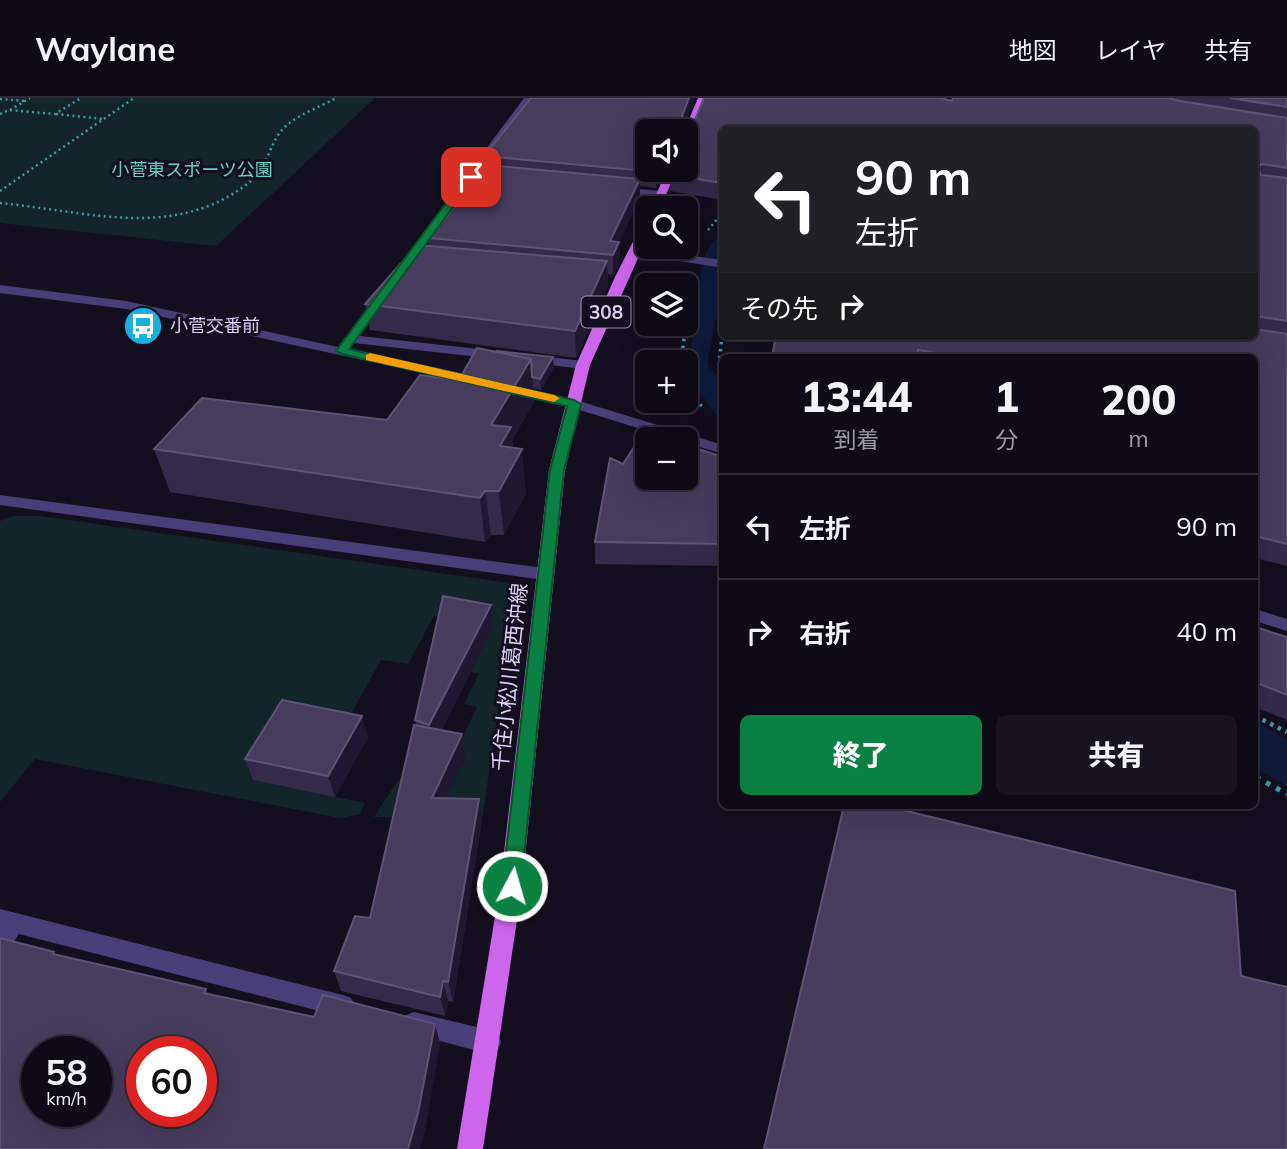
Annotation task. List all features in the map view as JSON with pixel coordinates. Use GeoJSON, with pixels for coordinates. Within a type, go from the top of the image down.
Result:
{"type":"FeatureCollection","features":[{"type":"Feature","properties":{"kind":"main road"},"geometry":{"type":"LineString","coordinates":[[694,119],[703,98]]}},
{"type":"Feature","properties":{"kind":"main road"},"geometry":{"type":"LineString","coordinates":[[661,194],[666,182]]}},
{"type":"Feature","properties":{"kind":"main road","name":"千住小松川葛西沖線"},"geometry":{"type":"LineString","coordinates":[[470,1149],[512,886],[557,470],[583,365],[612,282],[635,251]]}},
{"type":"Feature","properties":{"kind":"street"},"geometry":{"type":"LineString","coordinates":[[400,273],[414,262],[471,177],[529,98]]}},
{"type":"Feature","properties":{"kind":"street"},"geometry":{"type":"LineString","coordinates":[[471,177],[484,178]]}},
{"type":"Feature","properties":{"kind":"street"},"geometry":{"type":"LineString","coordinates":[[607,189],[661,194]]}},
{"type":"Feature","properties":{"kind":"street"},"geometry":{"type":"LineString","coordinates":[[687,259],[719,263]]}},
{"type":"Feature","properties":{"kind":"street"},"geometry":{"type":"LineString","coordinates":[[342,351],[391,284]]}},
{"type":"Feature","properties":{"kind":"street"},"geometry":{"type":"LineString","coordinates":[[0,289],[105,301],[342,351],[574,404],[719,449]]}},
{"type":"Feature","properties":{"kind":"street"},"geometry":{"type":"LineString","coordinates":[[351,339],[583,365]]}},
{"type":"Feature","properties":{"kind":"street"},"geometry":{"type":"LineString","coordinates":[[0,500],[544,574]]}},
{"type":"Feature","properties":{"kind":"street"},"geometry":{"type":"LineString","coordinates":[[1258,616],[1287,625]]}},
{"type":"Feature","properties":{"kind":"street"},"geometry":{"type":"LineString","coordinates":[[0,943],[7,921],[367,1012]]}},
{"type":"Feature","properties":{"kind":"street"},"geometry":{"type":"LineString","coordinates":[[394,1018],[489,1042]]}},
{"type":"Feature","properties":{"kind":"path"},"geometry":{"type":"LineString","coordinates":[[0,114],[30,98]]}},
{"type":"Feature","properties":{"kind":"path"},"geometry":{"type":"LineString","coordinates":[[55,114],[81,98]]}},
{"type":"Feature","properties":{"kind":"path"},"geometry":{"type":"LineString","coordinates":[[0,191],[134,98]]}},
{"type":"Feature","properties":{"kind":"path"},"geometry":{"type":"LineString","coordinates":[[0,203],[51,207],[115,220],[178,217],[238,191],[265,168],[278,135],[288,126],[336,98]]}},
{"type":"Feature","properties":{"kind":"path"},"geometry":{"type":"LineString","coordinates":[[0,99],[25,101]]}},
{"type":"Feature","properties":{"kind":"path"},"geometry":{"type":"LineString","coordinates":[[9,110],[104,119]]}},
{"type":"Feature","properties":{"kind":"path"},"geometry":{"type":"LineString","coordinates":[[698,404],[700,408],[711,412]]}},
{"type":"Feature","properties":{"kind":"path"},"geometry":{"type":"LineString","coordinates":[[1258,718],[1287,732]]}},
{"type":"Feature","properties":{"kind":"path"},"geometry":{"type":"LineString","coordinates":[[1258,778],[1287,794]]}},
{"type":"Feature","properties":{"kind":"green space","name":"小菅東スポーツ公園"},"geometry":{"type":"Polygon","coordinates":[[[0,98],[375,98],[216,246],[0,223],[0,98]]]}},
{"type":"Feature","properties":{"kind":"green space"},"geometry":{"type":"Polygon","coordinates":[[[12,516],[41,516],[517,584],[482,820],[374,817],[398,780],[450,790],[466,756],[455,753],[477,707],[464,704],[479,674],[471,672],[493,626],[434,616],[408,664],[381,660],[341,732],[254,780],[365,803],[360,814],[340,818],[35,759],[0,802],[0,521],[12,516]]]}},
{"type":"Feature","properties":{"kind":"water"},"geometry":{"type":"Polygon","coordinates":[[[719,236],[719,301],[707,365],[719,378],[719,419],[698,389],[698,350],[691,350],[693,336],[698,336],[698,294],[702,261],[711,244],[719,236]]]}},
{"type":"Feature","properties":{"kind":"water"},"geometry":{"type":"Polygon","coordinates":[[[1258,724],[1287,739],[1287,786],[1258,770],[1258,724]]]}},
{"type":"Feature","properties":{"kind":"building"},"geometry":{"type":"Polygon","coordinates":[[[531,98],[689,98],[683,119],[635,119],[635,170],[484,156],[531,98]]]}},
{"type":"Feature","properties":{"kind":"building"},"geometry":{"type":"Polygon","coordinates":[[[704,98],[941,98],[952,101],[953,98],[1168,98],[1287,118],[1287,168],[1262,164],[1258,167],[1258,126],[719,126],[719,182],[698,179],[698,119],[695,119],[704,98]]]}},
{"type":"Feature","properties":{"kind":"building"},"geometry":{"type":"Polygon","coordinates":[[[1230,98],[1287,98],[1287,107],[1230,98]]]}},
{"type":"Feature","properties":{"kind":"building"},"geometry":{"type":"Polygon","coordinates":[[[475,164],[635,179],[635,182],[639,182],[610,241],[619,242],[613,255],[428,238],[459,202],[448,200],[475,164]]]}},
{"type":"Feature","properties":{"kind":"building"},"geometry":{"type":"Polygon","coordinates":[[[1258,167],[1261,175],[1287,178],[1287,321],[1258,316],[1258,167]]]}},
{"type":"Feature","properties":{"kind":"building"},"geometry":{"type":"Polygon","coordinates":[[[417,245],[607,261],[575,331],[365,304],[417,245]]]}},
{"type":"Feature","properties":{"kind":"building"},"geometry":{"type":"Polygon","coordinates":[[[1258,329],[1287,334],[1287,544],[1258,537],[1258,354],[942,354],[918,350],[917,354],[773,354],[775,340],[1258,340],[1258,329]]]}},
{"type":"Feature","properties":{"kind":"building"},"geometry":{"type":"Polygon","coordinates":[[[477,348],[531,359],[491,425],[511,427],[500,446],[522,449],[499,491],[485,491],[480,498],[154,449],[202,398],[387,420],[420,375],[459,380],[477,348]]]}},
{"type":"Feature","properties":{"kind":"building"},"geometry":{"type":"Polygon","coordinates":[[[497,351],[553,357],[540,379],[532,377],[531,359],[497,351]]]}},
{"type":"Feature","properties":{"kind":"building"},"geometry":{"type":"Polygon","coordinates":[[[635,446],[635,490],[698,490],[698,449],[719,456],[719,544],[595,542],[610,458],[623,464],[635,446]]]}},
{"type":"Feature","properties":{"kind":"building"},"geometry":{"type":"Polygon","coordinates":[[[443,596],[491,605],[429,725],[415,720],[443,596]]]}},
{"type":"Feature","properties":{"kind":"building"},"geometry":{"type":"Polygon","coordinates":[[[1258,628],[1287,637],[1287,695],[1258,683],[1258,628]]]}},
{"type":"Feature","properties":{"kind":"building"},"geometry":{"type":"Polygon","coordinates":[[[282,700],[362,716],[328,776],[245,759],[282,700]]]}},
{"type":"Feature","properties":{"kind":"building"},"geometry":{"type":"Polygon","coordinates":[[[414,725],[462,734],[432,798],[479,799],[448,982],[443,981],[440,997],[334,971],[355,916],[370,918],[414,725]]]}},
{"type":"Feature","properties":{"kind":"building"},"geometry":{"type":"Polygon","coordinates":[[[843,809],[898,809],[1235,891],[1241,976],[1287,987],[1287,1149],[764,1149],[843,809]]]}},
{"type":"Feature","properties":{"kind":"building"},"geometry":{"type":"Polygon","coordinates":[[[0,938],[54,952],[53,954],[206,989],[204,993],[314,1017],[323,995],[435,1024],[418,1113],[408,1149],[0,1149],[0,938]]]}},
{"type":"Feature","properties":{"kind":"slow traffic"},"geometry":{"type":"LineString","coordinates":[[370,357],[554,398]]}},
{"type":"Feature","properties":{"kind":"place","name":"小菅交番前"},"geometry":{"type":"Point","coordinates":[143,326]}},
{"type":"Feature","properties":{"kind":"route"},"geometry":{"type":"LineString","coordinates":[[471,177],[342,351],[574,404],[557,470],[512,886]]}}]}
